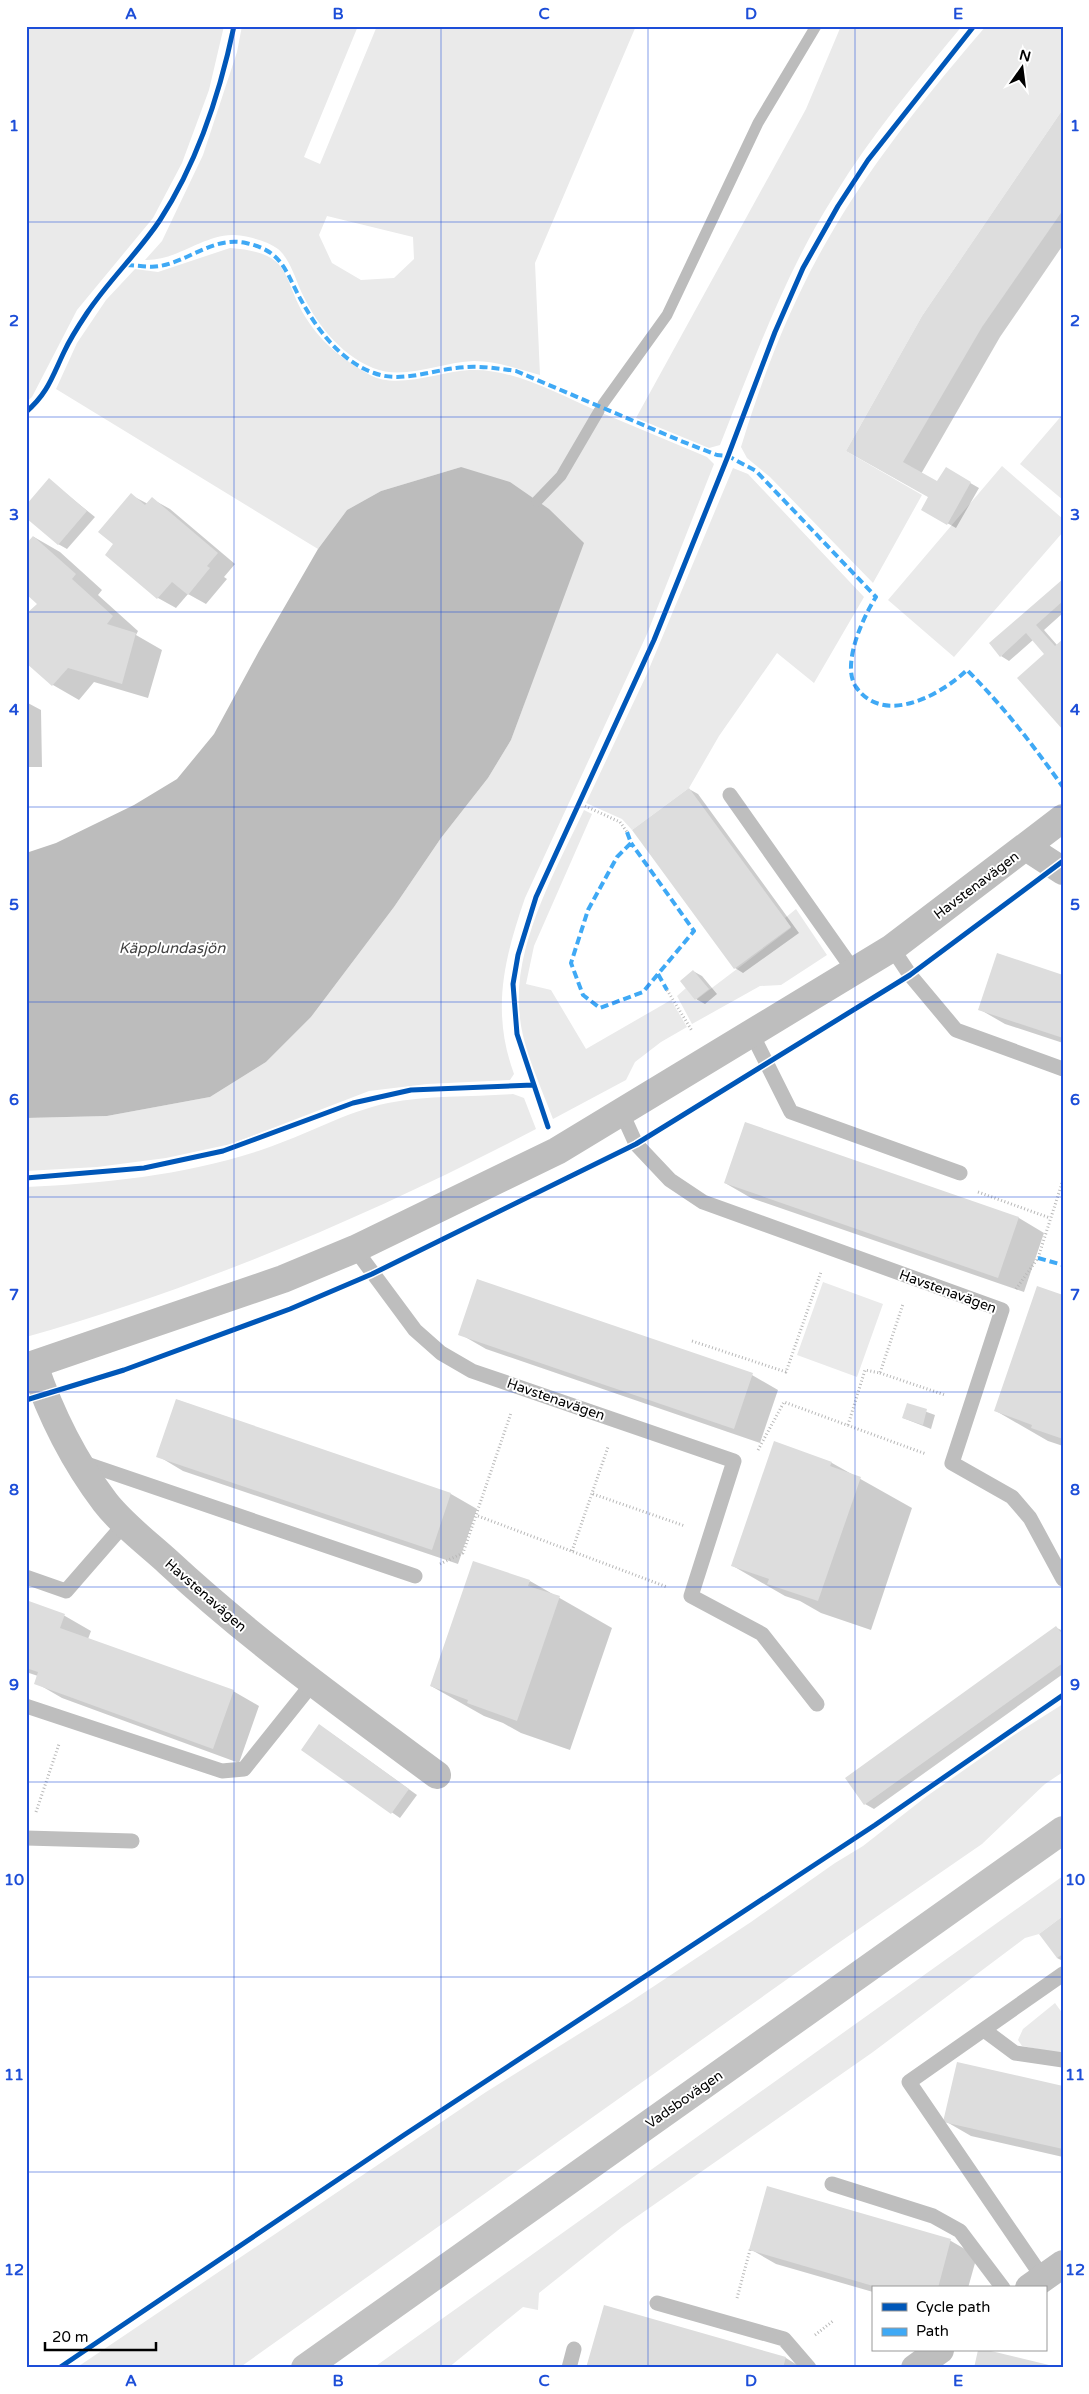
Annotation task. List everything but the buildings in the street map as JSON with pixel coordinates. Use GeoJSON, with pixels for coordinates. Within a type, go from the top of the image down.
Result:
{"type":"FeatureCollection","features":[{"type":"Feature","properties":{"kind":"main road","name":"Vadsbovägen"},"geometry":{"type":"LineString","coordinates":[[305,2368],[1063,1830]]}},
{"type":"Feature","properties":{"kind":"street","name":"Havstenavägen"},"geometry":{"type":"LineString","coordinates":[[437,1775],[312,1684],[199,1591],[106,1503],[77,1460],[30,1366],[283,1279],[355,1249],[557,1151],[892,948],[1063,818]]}},
{"type":"Feature","properties":{"kind":"street","name":"Havstenavägen"},"geometry":{"type":"LineString","coordinates":[[1026,847],[1063,871]]}},
{"type":"Feature","properties":{"kind":"street"},"geometry":{"type":"LineString","coordinates":[[915,2368],[937,2352]]}},
{"type":"Feature","properties":{"kind":"lane"},"geometry":{"type":"LineString","coordinates":[[730,795],[854,971]]}},
{"type":"Feature","properties":{"kind":"lane"},"geometry":{"type":"LineString","coordinates":[[892,948],[910,975],[956,1030],[1063,1069]]}},
{"type":"Feature","properties":{"kind":"lane"},"geometry":{"type":"LineString","coordinates":[[752,1034],[791,1112],[960,1173]]}},
{"type":"Feature","properties":{"kind":"lane","name":"Havstenavägen"},"geometry":{"type":"LineString","coordinates":[[622,1113],[636,1144],[670,1180],[703,1202],[1002,1310],[952,1463]]}},
{"type":"Feature","properties":{"kind":"lane","name":"Havstenavägen"},"geometry":{"type":"LineString","coordinates":[[355,1249],[415,1330],[441,1353],[472,1371],[734,1460]]}},
{"type":"Feature","properties":{"kind":"lane"},"geometry":{"type":"LineString","coordinates":[[77,1460],[415,1576]]}},
{"type":"Feature","properties":{"kind":"lane"},"geometry":{"type":"LineString","coordinates":[[734,1460],[691,1596],[762,1634],[817,1704]]}},
{"type":"Feature","properties":{"kind":"lane"},"geometry":{"type":"LineString","coordinates":[[952,1463],[1012,1497],[1030,1518],[1063,1579]]}},
{"type":"Feature","properties":{"kind":"lane"},"geometry":{"type":"LineString","coordinates":[[26,1577],[66,1590],[126,1522]]}},
{"type":"Feature","properties":{"kind":"lane"},"geometry":{"type":"LineString","coordinates":[[26,1706],[222,1771],[244,1769],[312,1684]]}},
{"type":"Feature","properties":{"kind":"lane"},"geometry":{"type":"LineString","coordinates":[[27,1838],[132,1841]]}},
{"type":"Feature","properties":{"kind":"lane"},"geometry":{"type":"LineString","coordinates":[[1045,2277],[909,2082],[1063,1974]]}},
{"type":"Feature","properties":{"kind":"lane"},"geometry":{"type":"LineString","coordinates":[[984,2030],[1015,2053],[1063,2060]]}},
{"type":"Feature","properties":{"kind":"lane"},"geometry":{"type":"LineString","coordinates":[[832,2184],[933,2216],[960,2231],[1001,2286]]}},
{"type":"Feature","properties":{"kind":"lane"},"geometry":{"type":"LineString","coordinates":[[657,2303],[784,2338],[809,2368]]}},
{"type":"Feature","properties":{"kind":"lane"},"geometry":{"type":"LineString","coordinates":[[568,2368],[574,2348]]}},
{"type":"Feature","properties":{"kind":"path"},"geometry":{"type":"LineString","coordinates":[[585,806],[620,822],[628,832]]}},
{"type":"Feature","properties":{"kind":"path"},"geometry":{"type":"LineString","coordinates":[[667,990],[693,1032]]}},
{"type":"Feature","properties":{"kind":"path"},"geometry":{"type":"LineString","coordinates":[[960,1173],[958,1186],[1050,1218]]}},
{"type":"Feature","properties":{"kind":"path"},"geometry":{"type":"LineString","coordinates":[[1002,1310],[1038,1258],[1063,1180]]}},
{"type":"Feature","properties":{"kind":"path"},"geometry":{"type":"LineString","coordinates":[[692,1340],[786,1372],[829,1248]]}},
{"type":"Feature","properties":{"kind":"path"},"geometry":{"type":"LineString","coordinates":[[880,1373],[911,1277]]}},
{"type":"Feature","properties":{"kind":"path"},"geometry":{"type":"LineString","coordinates":[[848,1425],[865,1370],[880,1373],[971,1404]]}},
{"type":"Feature","properties":{"kind":"path"},"geometry":{"type":"LineString","coordinates":[[415,1576],[464,1553],[478,1516],[519,1387]]}},
{"type":"Feature","properties":{"kind":"path"},"geometry":{"type":"LineString","coordinates":[[734,1460],[759,1450],[784,1402],[952,1463]]}},
{"type":"Feature","properties":{"kind":"path"},"geometry":{"type":"LineString","coordinates":[[572,1552],[617,1420]]}},
{"type":"Feature","properties":{"kind":"path"},"geometry":{"type":"LineString","coordinates":[[593,1494],[710,1534]]}},
{"type":"Feature","properties":{"kind":"path"},"geometry":{"type":"LineString","coordinates":[[478,1516],[691,1596]]}},
{"type":"Feature","properties":{"kind":"path"},"geometry":{"type":"LineString","coordinates":[[27,1838],[67,1720]]}},
{"type":"Feature","properties":{"kind":"path"},"geometry":{"type":"LineString","coordinates":[[730,2323],[750,2250]]}},
{"type":"Feature","properties":{"kind":"shaded area"},"geometry":{"type":"Polygon","coordinates":[[[26,26],[224,26],[209,90],[182,163],[153,218],[77,310],[32,397],[26,402],[26,26]]]}},
{"type":"Feature","properties":{"kind":"shaded area"},"geometry":{"type":"Polygon","coordinates":[[[242,26],[358,26],[304,157],[320,164],[377,26],[636,26],[535,263],[540,375],[482,361],[461,362],[397,373],[373,368],[360,362],[338,345],[320,325],[282,253],[268,243],[250,237],[237,235],[221,236],[167,257],[145,260],[162,241],[203,155],[237,52],[242,26]],[[327,216],[319,235],[332,263],[361,280],[394,278],[414,259],[413,237],[327,216]]]}},
{"type":"Feature","properties":{"kind":"shaded area"},"geometry":{"type":"Polygon","coordinates":[[[841,26],[962,26],[863,151],[816,225],[771,318],[720,445],[709,448],[636,418],[806,109],[841,26]]]}},
{"type":"Feature","properties":{"kind":"shaded area"},"geometry":{"type":"Polygon","coordinates":[[[986,26],[1063,26],[1063,109],[922,316],[846,451],[922,495],[873,583],[770,477],[747,458],[741,447],[781,334],[806,279],[835,227],[887,149],[945,74],[986,26]]]}},
{"type":"Feature","properties":{"kind":"shaded area"},"geometry":{"type":"Polygon","coordinates":[[[230,248],[252,251],[267,256],[277,263],[284,271],[300,308],[316,332],[337,353],[370,375],[393,381],[470,370],[502,373],[534,383],[707,457],[714,464],[647,634],[525,898],[511,942],[503,985],[503,1028],[514,1074],[510,1080],[427,1084],[369,1091],[231,1144],[166,1158],[97,1167],[26,1171],[26,1118],[107,1116],[210,1097],[266,1062],[311,1017],[394,907],[441,838],[488,778],[511,740],[526,699],[461,467],[381,491],[347,510],[318,549],[56,389],[77,343],[106,300],[135,269],[158,272],[230,248]]]}},
{"type":"Feature","properties":{"kind":"shaded area"},"geometry":{"type":"Polygon","coordinates":[[[1063,414],[1063,500],[1020,464],[1063,414]]]}},
{"type":"Feature","properties":{"kind":"shaded area"},"geometry":{"type":"Polygon","coordinates":[[[1002,466],[1063,519],[1063,532],[954,657],[888,600],[1002,466]]]}},
{"type":"Feature","properties":{"kind":"shaded area"},"geometry":{"type":"Polygon","coordinates":[[[733,468],[748,474],[864,597],[814,683],[777,653],[719,736],[689,788],[632,830],[622,819],[586,803],[646,676],[733,468]]]}},
{"type":"Feature","properties":{"kind":"shaded area"},"geometry":{"type":"Polygon","coordinates":[[[584,810],[592,814],[534,946],[526,984],[551,990],[586,1049],[671,1000],[687,1027],[661,1042],[635,1062],[626,1080],[553,1119],[525,1043],[520,1018],[519,992],[522,965],[538,911],[584,810]]]}},
{"type":"Feature","properties":{"kind":"shaded area"},"geometry":{"type":"Polygon","coordinates":[[[796,909],[827,955],[781,985],[760,986],[692,1024],[677,996],[686,988],[696,1000],[791,928],[785,918],[796,909]]]}},
{"type":"Feature","properties":{"kind":"shaded area"},"geometry":{"type":"Polygon","coordinates":[[[513,1094],[524,1098],[536,1129],[475,1160],[350,1219],[222,1272],[92,1317],[26,1337],[26,1187],[117,1180],[206,1165],[264,1149],[356,1112],[403,1100],[513,1094]]]}},
{"type":"Feature","properties":{"kind":"shaded area"},"geometry":{"type":"Polygon","coordinates":[[[823,1282],[883,1304],[857,1377],[797,1355],[823,1282]]]}},
{"type":"Feature","properties":{"kind":"shaded area"},"geometry":{"type":"Polygon","coordinates":[[[1063,1704],[1063,1772],[1045,1784],[982,1844],[834,1946],[239,2368],[76,2368],[486,2092],[630,2002],[751,1922],[835,1863],[863,1846],[927,1796],[1011,1737],[1063,1704]]]}},
{"type":"Feature","properties":{"kind":"shaded area"},"geometry":{"type":"Polygon","coordinates":[[[1063,1876],[1063,1916],[1039,1934],[1025,1938],[873,2052],[622,2227],[539,2293],[538,2310],[523,2307],[448,2368],[373,2368],[1063,1876]]]}},
{"type":"Feature","properties":{"kind":"shaded area"},"geometry":{"type":"Polygon","coordinates":[[[1055,2003],[1063,2014],[1063,2054],[1022,2046],[1018,2040],[1023,2029],[1055,2003]]]}},
{"type":"Feature","properties":{"kind":"water","name":"Käpplundasjön"},"geometry":{"type":"Polygon","coordinates":[[[461,467],[510,482],[549,509],[584,543],[511,740],[488,778],[441,838],[394,907],[311,1017],[266,1062],[210,1097],[107,1116],[26,1118],[26,853],[56,843],[134,805],[177,779],[214,734],[318,549],[347,510],[381,491],[461,467]]]}},
{"type":"Feature","properties":{"kind":"waterway"},"geometry":{"type":"LineString","coordinates":[[603,404],[667,315],[758,123],[816,26]]}},
{"type":"Feature","properties":{"kind":"waterway"},"geometry":{"type":"LineString","coordinates":[[537,501],[561,476],[599,411]]}},
{"type":"Feature","properties":{"kind":"marked path"},"geometry":{"type":"LineString","coordinates":[[126,265],[160,266],[223,243],[246,243],[268,251],[275,257],[286,271],[307,311],[322,333],[350,361],[362,368],[384,376],[394,377],[405,377],[463,367],[516,371],[681,441],[717,455],[728,456],[756,471],[876,597],[865,616],[852,654],[852,678],[856,687],[868,699],[882,705],[897,706],[928,696],[943,688],[967,670],[1018,727],[1063,787]]}},
{"type":"Feature","properties":{"kind":"marked path"},"geometry":{"type":"LineString","coordinates":[[627,832],[631,843],[617,857],[588,910],[571,963],[583,995],[600,1008],[643,992],[694,931],[631,843]]}},
{"type":"Feature","properties":{"kind":"marked path"},"geometry":{"type":"LineString","coordinates":[[658,974],[667,990]]}},
{"type":"Feature","properties":{"kind":"marked path"},"geometry":{"type":"LineString","coordinates":[[1038,1258],[1063,1265]]}},
{"type":"Feature","properties":{"kind":"cycle path"},"geometry":{"type":"LineString","coordinates":[[26,412],[45,391],[69,342],[87,313],[160,220],[173,198],[206,127],[222,77],[234,26]]}},
{"type":"Feature","properties":{"kind":"cycle path"},"geometry":{"type":"LineString","coordinates":[[548,1127],[517,1034],[513,984],[518,955],[536,897],[654,640],[728,456],[775,332],[803,268],[838,206],[868,160],[974,26]]}},
{"type":"Feature","properties":{"kind":"cycle path"},"geometry":{"type":"LineString","coordinates":[[26,1400],[124,1370],[290,1309],[372,1274],[636,1144],[910,975],[1063,861]]}},
{"type":"Feature","properties":{"kind":"cycle path"},"geometry":{"type":"LineString","coordinates":[[26,1178],[144,1168],[223,1151],[353,1103],[411,1090],[533,1085]]}},
{"type":"Feature","properties":{"kind":"cycle path"},"geometry":{"type":"LineString","coordinates":[[59,2368],[404,2135],[875,1825],[1063,1695]]}}]}
